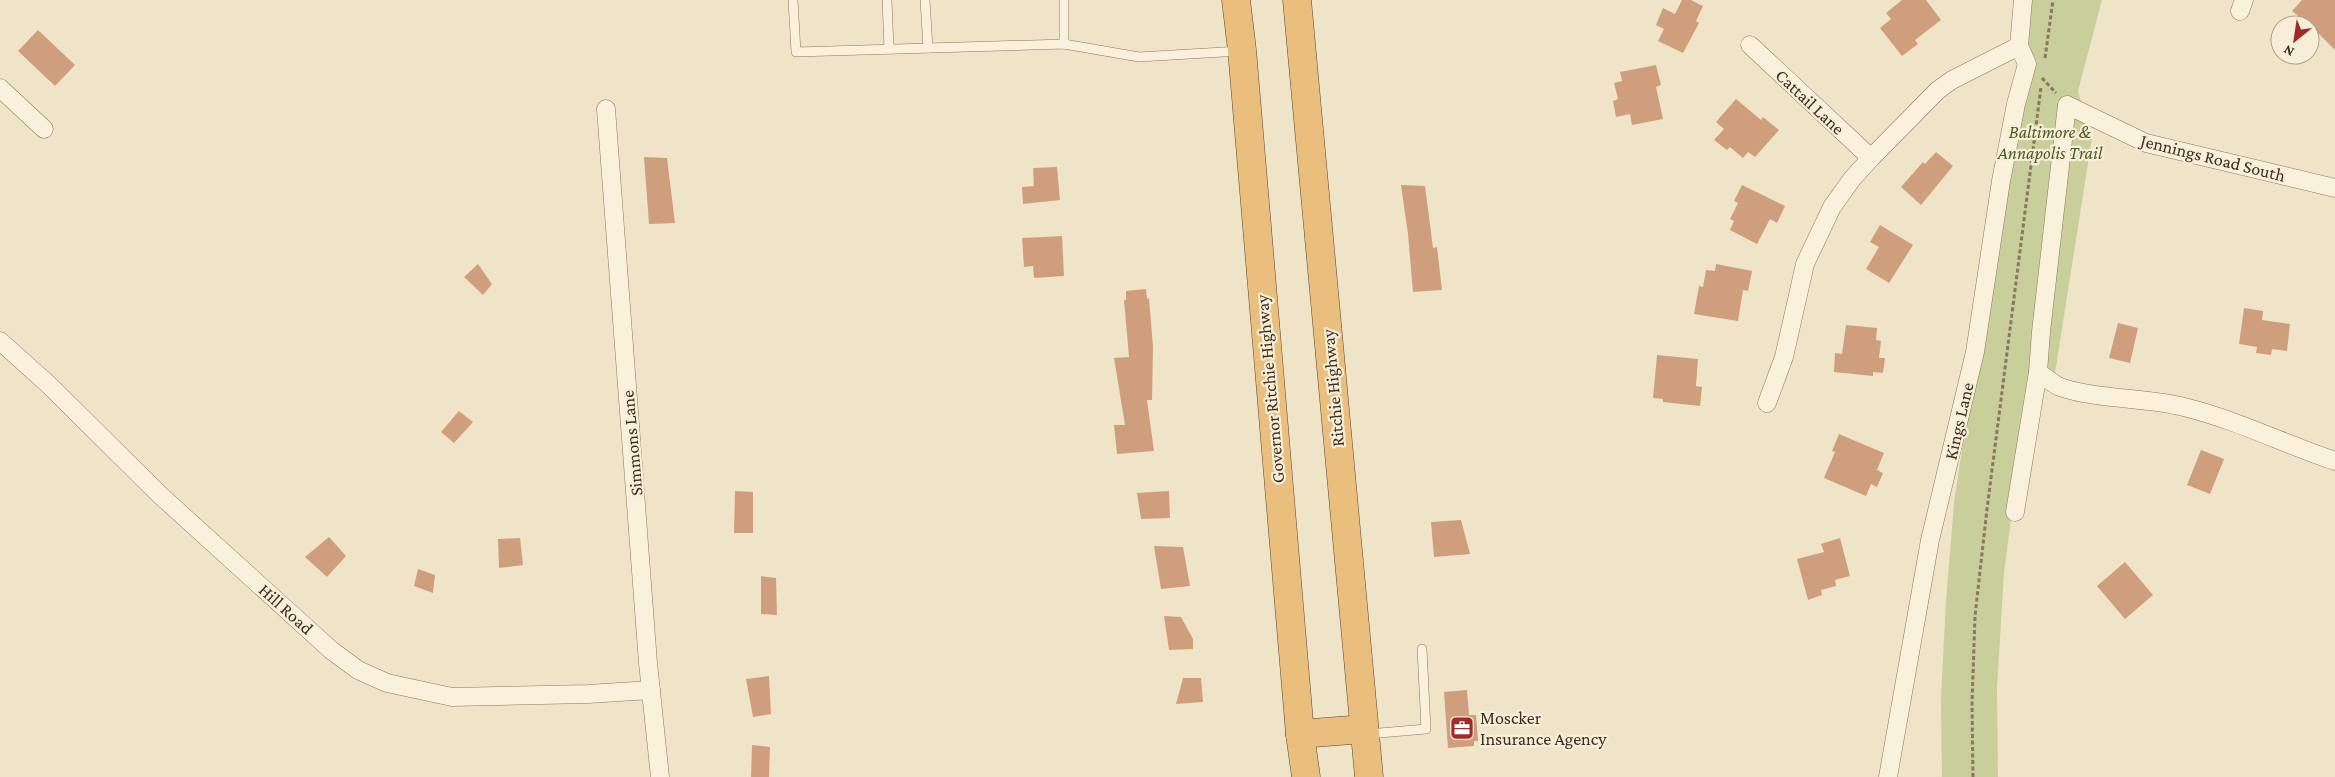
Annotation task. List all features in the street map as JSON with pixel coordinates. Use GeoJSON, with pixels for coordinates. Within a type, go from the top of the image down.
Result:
{"type":"FeatureCollection","features":[{"type":"Feature","properties":{"kind":"highway","name":"Governor Ritchie Highway"},"geometry":{"type":"LineString","coordinates":[[1236,0],[1242,50],[1300,734],[1306,777]]}},
{"type":"Feature","properties":{"kind":"highway","name":"Ritchie Highway"},"geometry":{"type":"LineString","coordinates":[[1297,0],[1369,777]]}},
{"type":"Feature","properties":{"kind":"highway"},"geometry":{"type":"LineString","coordinates":[[1300,734],[1365,732]]}},
{"type":"Feature","properties":{"kind":"street"},"geometry":{"type":"LineString","coordinates":[[2023,0],[2018,46],[2026,64]]}},
{"type":"Feature","properties":{"kind":"street","name":"Cattail Lane"},"geometry":{"type":"LineString","coordinates":[[1750,45],[1871,158]]}},
{"type":"Feature","properties":{"kind":"street"},"geometry":{"type":"LineString","coordinates":[[1766,403],[1784,357],[1805,264],[1832,207],[1852,179],[1871,158],[1938,90],[1952,80],[2018,46]]}},
{"type":"Feature","properties":{"kind":"street","name":"Kings Lane"},"geometry":{"type":"LineString","coordinates":[[1888,777],[1930,540],[1975,352],[2001,182],[2026,64]]}},
{"type":"Feature","properties":{"kind":"street"},"geometry":{"type":"LineString","coordinates":[[0,88],[44,129]]}},
{"type":"Feature","properties":{"kind":"street"},"geometry":{"type":"LineString","coordinates":[[2015,512],[2038,372],[2067,104]]}},
{"type":"Feature","properties":{"kind":"street","name":"Jennings Road South"},"geometry":{"type":"LineString","coordinates":[[2067,104],[2146,144],[2335,188]]}},
{"type":"Feature","properties":{"kind":"street","name":"Simmons Lane"},"geometry":{"type":"LineString","coordinates":[[606,108],[651,690],[660,777]]}},
{"type":"Feature","properties":{"kind":"street","name":"Hill Road"},"geometry":{"type":"LineString","coordinates":[[0,341],[50,385],[160,495],[332,650],[358,670],[387,683],[452,697],[588,694],[651,690]]}},
{"type":"Feature","properties":{"kind":"street"},"geometry":{"type":"LineString","coordinates":[[2038,372],[2058,386],[2082,392],[2182,407],[2233,420],[2295,448],[2335,461]]}},
{"type":"Feature","properties":{"kind":"lane"},"geometry":{"type":"LineString","coordinates":[[793,0],[796,52],[1064,44],[1139,57],[1242,50]]}},
{"type":"Feature","properties":{"kind":"lane"},"geometry":{"type":"LineString","coordinates":[[887,0],[889,49]]}},
{"type":"Feature","properties":{"kind":"lane"},"geometry":{"type":"LineString","coordinates":[[925,0],[928,48]]}},
{"type":"Feature","properties":{"kind":"lane"},"geometry":{"type":"LineString","coordinates":[[1064,0],[1064,44]]}},
{"type":"Feature","properties":{"kind":"lane"},"geometry":{"type":"LineString","coordinates":[[1365,732],[1426,729],[1422,649]]}},
{"type":"Feature","properties":{"kind":"path"},"geometry":{"type":"LineString","coordinates":[[2045,59],[2053,0]]}},
{"type":"Feature","properties":{"kind":"path"},"geometry":{"type":"LineString","coordinates":[[2026,64],[2067,104]]}},
{"type":"Feature","properties":{"kind":"path"},"geometry":{"type":"LineString","coordinates":[[1973,777],[1972,703],[1976,616],[1987,509],[2044,68]]}},
{"type":"Feature","properties":{"kind":"green space","name":"Baltimore & Annapolis Trail"},"geometry":{"type":"Polygon","coordinates":[[[2029,0],[2102,0],[2078,91],[2092,138],[2055,373],[2031,367],[2004,573],[1997,688],[1998,777],[1942,777],[1941,698],[1946,600],[1954,503],[2029,0]]]}},
{"type":"Feature","properties":{"kind":"building"},"geometry":{"type":"Polygon","coordinates":[[[1682,0],[1691,0],[1703,6],[1696,21],[1699,23],[1683,53],[1658,41],[1664,29],[1656,25],[1663,8],[1675,14],[1682,0]]]}},
{"type":"Feature","properties":{"kind":"building"},"geometry":{"type":"Polygon","coordinates":[[[1902,0],[1926,0],[1941,20],[1915,40],[1918,44],[1902,56],[1880,28],[1891,19],[1886,13],[1902,0]]]}},
{"type":"Feature","properties":{"kind":"building"},"geometry":{"type":"Polygon","coordinates":[[[2302,0],[2335,0],[2335,50],[2320,35],[2320,15],[2297,15],[2292,11],[2302,0]]]}},
{"type":"Feature","properties":{"kind":"building"},"geometry":{"type":"Polygon","coordinates":[[[38,30],[75,65],[55,86],[18,51],[38,30]]]}},
{"type":"Feature","properties":{"kind":"building"},"geometry":{"type":"Polygon","coordinates":[[[1656,65],[1661,85],[1656,87],[1663,119],[1632,125],[1630,114],[1616,117],[1613,101],[1618,99],[1614,83],[1622,81],[1620,72],[1656,65]]]}},
{"type":"Feature","properties":{"kind":"building"},"geometry":{"type":"Polygon","coordinates":[[[1736,99],[1761,120],[1763,117],[1779,130],[1755,157],[1748,152],[1743,158],[1730,147],[1727,150],[1714,140],[1724,129],[1716,122],[1736,99]]]}},
{"type":"Feature","properties":{"kind":"building"},"geometry":{"type":"Polygon","coordinates":[[[1936,152],[1953,166],[1921,205],[1901,187],[1923,162],[1925,164],[1936,152]]]}},
{"type":"Feature","properties":{"kind":"building"},"geometry":{"type":"Polygon","coordinates":[[[644,157],[667,158],[675,223],[649,224],[644,157]]]}},
{"type":"Feature","properties":{"kind":"building"},"geometry":{"type":"Polygon","coordinates":[[[1057,167],[1060,200],[1023,204],[1022,187],[1034,186],[1033,168],[1057,167]]]}},
{"type":"Feature","properties":{"kind":"building"},"geometry":{"type":"Polygon","coordinates":[[[1401,185],[1425,186],[1433,248],[1437,247],[1442,290],[1413,292],[1401,185]]]}},
{"type":"Feature","properties":{"kind":"building"},"geometry":{"type":"Polygon","coordinates":[[[1742,185],[1785,206],[1777,223],[1770,219],[1757,244],[1730,230],[1734,221],[1730,219],[1738,203],[1734,201],[1742,185]]]}},
{"type":"Feature","properties":{"kind":"building"},"geometry":{"type":"Polygon","coordinates":[[[1880,225],[1913,245],[1889,283],[1866,269],[1879,247],[1870,242],[1880,225]]]}},
{"type":"Feature","properties":{"kind":"building"},"geometry":{"type":"Polygon","coordinates":[[[1062,236],[1064,276],[1034,278],[1033,266],[1024,267],[1022,238],[1062,236]]]}},
{"type":"Feature","properties":{"kind":"building"},"geometry":{"type":"Polygon","coordinates":[[[478,264],[492,284],[483,295],[464,277],[478,264]]]}},
{"type":"Feature","properties":{"kind":"building"},"geometry":{"type":"Polygon","coordinates":[[[1716,264],[1752,271],[1748,291],[1743,290],[1738,321],[1694,314],[1699,286],[1703,287],[1706,270],[1715,271],[1716,264]]]}},
{"type":"Feature","properties":{"kind":"building"},"geometry":{"type":"Polygon","coordinates":[[[1146,289],[1147,299],[1149,298],[1153,347],[1152,400],[1147,400],[1154,451],[1117,454],[1114,425],[1125,425],[1114,358],[1129,357],[1124,300],[1126,300],[1126,291],[1146,289]]]}},
{"type":"Feature","properties":{"kind":"building"},"geometry":{"type":"Polygon","coordinates":[[[2244,308],[2263,311],[2262,320],[2290,324],[2287,351],[2272,349],[2271,355],[2256,353],[2257,347],[2239,344],[2244,308]]]}},
{"type":"Feature","properties":{"kind":"building"},"geometry":{"type":"Polygon","coordinates":[[[2118,323],[2138,328],[2130,363],[2109,358],[2118,323]]]}},
{"type":"Feature","properties":{"kind":"building"},"geometry":{"type":"Polygon","coordinates":[[[1846,325],[1877,328],[1876,340],[1881,341],[1879,358],[1885,358],[1883,373],[1873,372],[1873,376],[1834,372],[1835,353],[1842,354],[1846,325]]]}},
{"type":"Feature","properties":{"kind":"building"},"geometry":{"type":"Polygon","coordinates":[[[1657,355],[1698,359],[1696,386],[1702,387],[1700,406],[1663,402],[1663,399],[1653,398],[1657,355]]]}},
{"type":"Feature","properties":{"kind":"building"},"geometry":{"type":"Polygon","coordinates":[[[459,411],[473,422],[454,443],[441,432],[459,411]]]}},
{"type":"Feature","properties":{"kind":"building"},"geometry":{"type":"Polygon","coordinates":[[[1839,434],[1884,453],[1877,470],[1883,473],[1877,487],[1871,484],[1866,496],[1824,478],[1835,452],[1832,451],[1839,434]]]}},
{"type":"Feature","properties":{"kind":"building"},"geometry":{"type":"Polygon","coordinates":[[[2201,450],[2224,459],[2210,494],[2187,485],[2201,450]]]}},
{"type":"Feature","properties":{"kind":"building"},"geometry":{"type":"Polygon","coordinates":[[[735,491],[753,492],[753,533],[734,533],[735,491]]]}},
{"type":"Feature","properties":{"kind":"building"},"geometry":{"type":"Polygon","coordinates":[[[1169,491],[1170,518],[1141,519],[1137,493],[1169,491]]]}},
{"type":"Feature","properties":{"kind":"building"},"geometry":{"type":"Polygon","coordinates":[[[1461,520],[1470,554],[1434,557],[1431,522],[1461,520]]]}},
{"type":"Feature","properties":{"kind":"building"},"geometry":{"type":"Polygon","coordinates":[[[329,537],[346,556],[327,577],[305,557],[329,537]]]}},
{"type":"Feature","properties":{"kind":"building"},"geometry":{"type":"Polygon","coordinates":[[[520,538],[523,565],[499,568],[498,539],[520,538]]]}},
{"type":"Feature","properties":{"kind":"building"},"geometry":{"type":"Polygon","coordinates":[[[1840,538],[1850,576],[1835,580],[1836,586],[1821,590],[1822,595],[1808,600],[1797,559],[1824,552],[1821,544],[1840,538]]]}},
{"type":"Feature","properties":{"kind":"building"},"geometry":{"type":"Polygon","coordinates":[[[1154,546],[1183,547],[1190,586],[1161,589],[1154,546]]]}},
{"type":"Feature","properties":{"kind":"building"},"geometry":{"type":"Polygon","coordinates":[[[2125,562],[2153,595],[2125,619],[2097,586],[2125,562]]]}},
{"type":"Feature","properties":{"kind":"building"},"geometry":{"type":"Polygon","coordinates":[[[418,569],[435,575],[433,593],[414,586],[418,569]]]}},
{"type":"Feature","properties":{"kind":"building"},"geometry":{"type":"Polygon","coordinates":[[[761,576],[776,578],[777,615],[761,614],[761,576]]]}},
{"type":"Feature","properties":{"kind":"building"},"geometry":{"type":"Polygon","coordinates":[[[1164,616],[1181,617],[1193,639],[1193,649],[1169,650],[1164,616]]]}},
{"type":"Feature","properties":{"kind":"building"},"geometry":{"type":"Polygon","coordinates":[[[769,676],[771,714],[753,717],[746,679],[769,676]]]}},
{"type":"Feature","properties":{"kind":"building"},"geometry":{"type":"Polygon","coordinates":[[[1183,678],[1201,678],[1203,702],[1176,704],[1183,678]]]}},
{"type":"Feature","properties":{"kind":"building","name":"Moscker Insurance Agency"},"geometry":{"type":"Polygon","coordinates":[[[1467,690],[1469,715],[1476,715],[1478,741],[1474,741],[1474,746],[1448,748],[1444,692],[1467,690]]]}},
{"type":"Feature","properties":{"kind":"building"},"geometry":{"type":"Polygon","coordinates":[[[752,745],[770,747],[769,777],[751,777],[752,745]]]}},
{"type":"Feature","properties":{"kind":"place","name":"Moscker Insurance Agency"},"geometry":{"type":"Point","coordinates":[1462,728]}}]}
